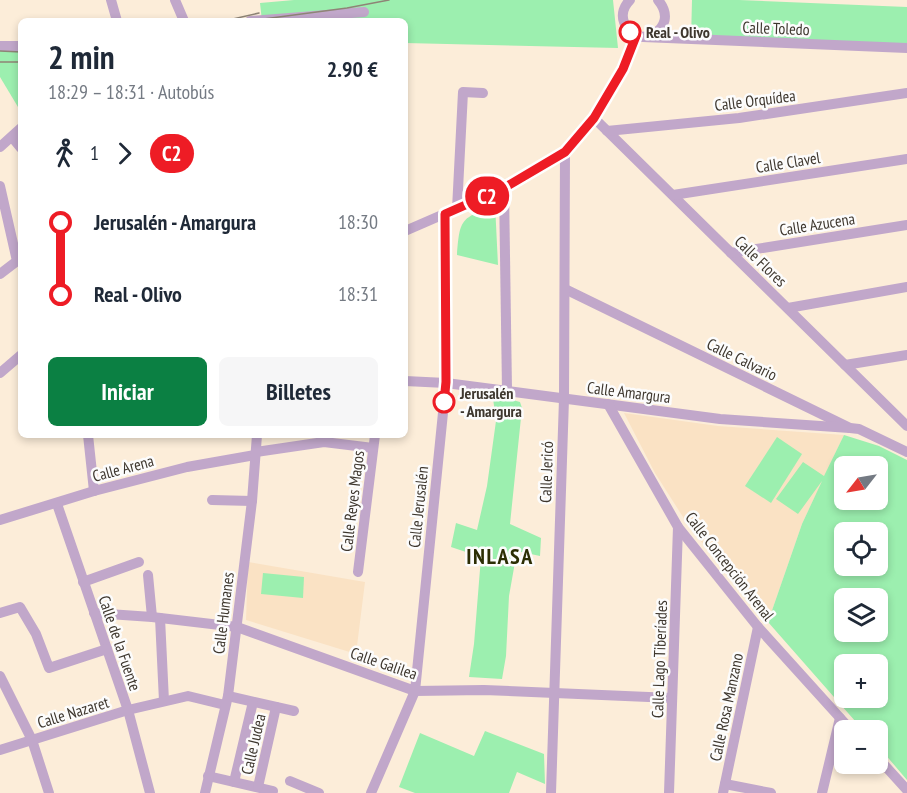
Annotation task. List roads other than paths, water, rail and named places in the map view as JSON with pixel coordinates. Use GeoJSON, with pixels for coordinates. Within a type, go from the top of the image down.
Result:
{"type":"FeatureCollection","features":[{"type":"Feature","properties":{"kind":"street"},"geometry":{"type":"LineString","coordinates":[[111,0],[116,18]]}},
{"type":"Feature","properties":{"kind":"street"},"geometry":{"type":"LineString","coordinates":[[175,0],[183,18]]}},
{"type":"Feature","properties":{"kind":"street"},"geometry":{"type":"LineString","coordinates":[[630,0],[625,7],[623,19],[626,27],[640,36],[657,33],[663,24],[665,12],[658,0]]}},
{"type":"Feature","properties":{"kind":"street"},"geometry":{"type":"LineString","coordinates":[[658,0],[663,0]]}},
{"type":"Feature","properties":{"kind":"street"},"geometry":{"type":"LineString","coordinates":[[288,18],[364,12]]}},
{"type":"Feature","properties":{"kind":"street"},"geometry":{"type":"LineString","coordinates":[[408,230],[504,188],[565,152],[594,118],[640,36]]}},
{"type":"Feature","properties":{"kind":"street","name":"Calle Toledo"},"geometry":{"type":"LineString","coordinates":[[640,36],[907,48]]}},
{"type":"Feature","properties":{"kind":"street"},"geometry":{"type":"LineString","coordinates":[[0,46],[18,46]]}},
{"type":"Feature","properties":{"kind":"street"},"geometry":{"type":"LineString","coordinates":[[457,209],[463,92],[483,93]]}},
{"type":"Feature","properties":{"kind":"street","name":"Calle Orquídea"},"geometry":{"type":"LineString","coordinates":[[607,131],[739,118],[907,93]]}},
{"type":"Feature","properties":{"kind":"street","name":"Calle Flores"},"geometry":{"type":"LineString","coordinates":[[594,118],[906,423]]}},
{"type":"Feature","properties":{"kind":"street"},"geometry":{"type":"LineString","coordinates":[[0,147],[18,131]]}},
{"type":"Feature","properties":{"kind":"street"},"geometry":{"type":"LineString","coordinates":[[12,136],[18,144]]}},
{"type":"Feature","properties":{"kind":"street","name":"Calle Jericó"},"geometry":{"type":"LineString","coordinates":[[551,793],[564,399],[565,152]]}},
{"type":"Feature","properties":{"kind":"street","name":"Calle Clavel"},"geometry":{"type":"LineString","coordinates":[[673,195],[907,159]]}},
{"type":"Feature","properties":{"kind":"street"},"geometry":{"type":"LineString","coordinates":[[0,186],[17,261],[0,274]]}},
{"type":"Feature","properties":{"kind":"street"},"geometry":{"type":"LineString","coordinates":[[504,188],[507,390]]}},
{"type":"Feature","properties":{"kind":"street","name":"Calle Jerusalén"},"geometry":{"type":"LineString","coordinates":[[371,793],[415,691],[446,382],[445,214]]}},
{"type":"Feature","properties":{"kind":"street"},"geometry":{"type":"LineString","coordinates":[[10,227],[18,223]]}},
{"type":"Feature","properties":{"kind":"street","name":"Calle Azucena"},"geometry":{"type":"LineString","coordinates":[[731,253],[907,225]]}},
{"type":"Feature","properties":{"kind":"street"},"geometry":{"type":"LineString","coordinates":[[788,308],[907,287]]}},
{"type":"Feature","properties":{"kind":"street","name":"Calle Calvario"},"geometry":{"type":"LineString","coordinates":[[565,289],[850,428],[859,429],[907,452]]}},
{"type":"Feature","properties":{"kind":"street"},"geometry":{"type":"LineString","coordinates":[[845,365],[907,355]]}},
{"type":"Feature","properties":{"kind":"street"},"geometry":{"type":"LineString","coordinates":[[0,373],[18,358]]}},
{"type":"Feature","properties":{"kind":"street","name":"Calle Amargura"},"geometry":{"type":"LineString","coordinates":[[408,381],[446,382],[720,419],[850,428]]}},
{"type":"Feature","properties":{"kind":"street","name":"Calle Concepción Arenal"},"geometry":{"type":"LineString","coordinates":[[608,404],[678,527],[758,627],[840,718]]}},
{"type":"Feature","properties":{"kind":"street"},"geometry":{"type":"LineString","coordinates":[[88,438],[94,491]]}},
{"type":"Feature","properties":{"kind":"street","name":"Calle Humanes"},"geometry":{"type":"LineString","coordinates":[[205,793],[227,700],[252,501],[257,438]]}},
{"type":"Feature","properties":{"kind":"street","name":"Calle Arena"},"geometry":{"type":"LineString","coordinates":[[2,514],[57,504],[94,491],[187,467],[324,438],[373,448]]}},
{"type":"Feature","properties":{"kind":"street","name":"Calle Reyes Magos"},"geometry":{"type":"LineString","coordinates":[[358,572],[375,438]]}},
{"type":"Feature","properties":{"kind":"street"},"geometry":{"type":"LineString","coordinates":[[212,500],[252,501]]}},
{"type":"Feature","properties":{"kind":"street","name":"Calle de la Fuente"},"geometry":{"type":"LineString","coordinates":[[57,504],[128,711],[150,793]]}},
{"type":"Feature","properties":{"kind":"street","name":"Calle Lago Tiberíades"},"geometry":{"type":"LineString","coordinates":[[669,793],[678,527]]}},
{"type":"Feature","properties":{"kind":"street"},"geometry":{"type":"LineString","coordinates":[[83,582],[139,562]]}},
{"type":"Feature","properties":{"kind":"street"},"geometry":{"type":"LineString","coordinates":[[148,574],[156,618],[164,702]]}},
{"type":"Feature","properties":{"kind":"street"},"geometry":{"type":"LineString","coordinates":[[0,613],[20,607],[36,634],[49,668],[107,649]]}},
{"type":"Feature","properties":{"kind":"street","name":"Calle Galilea"},"geometry":{"type":"LineString","coordinates":[[94,613],[237,627],[415,691],[484,690],[672,698]]}},
{"type":"Feature","properties":{"kind":"street","name":"Calle Rosa Manzano"},"geometry":{"type":"LineString","coordinates":[[724,788],[758,627]]}},
{"type":"Feature","properties":{"kind":"street"},"geometry":{"type":"LineString","coordinates":[[0,676],[32,740],[49,793]]}},
{"type":"Feature","properties":{"kind":"street","name":"Calle Nazaret"},"geometry":{"type":"LineString","coordinates":[[0,750],[128,711],[188,696],[252,702],[294,711]]}},
{"type":"Feature","properties":{"kind":"street"},"geometry":{"type":"LineString","coordinates":[[234,782],[252,702]]}},
{"type":"Feature","properties":{"kind":"street","name":"Calle Judea"},"geometry":{"type":"LineString","coordinates":[[258,788],[276,707]]}},
{"type":"Feature","properties":{"kind":"street"},"geometry":{"type":"LineString","coordinates":[[822,793],[840,718]]}},
{"type":"Feature","properties":{"kind":"street"},"geometry":{"type":"LineString","coordinates":[[888,769],[907,790]]}},
{"type":"Feature","properties":{"kind":"street"},"geometry":{"type":"LineString","coordinates":[[208,776],[273,791]]}},
{"type":"Feature","properties":{"kind":"street"},"geometry":{"type":"LineString","coordinates":[[290,781],[319,793]]}},
{"type":"Feature","properties":{"kind":"street"},"geometry":{"type":"LineString","coordinates":[[724,788],[771,793]]}},
{"type":"Feature","properties":{"kind":"tram line"},"geometry":{"type":"LineString","coordinates":[[272,18],[389,0]]}},
{"type":"Feature","properties":{"kind":"tram line"},"geometry":{"type":"LineString","coordinates":[[237,18],[259,13]]}},
{"type":"Feature","properties":{"kind":"tram line"},"geometry":{"type":"LineString","coordinates":[[0,51],[18,52]]}},
{"type":"Feature","properties":{"kind":"tram line"},"geometry":{"type":"LineString","coordinates":[[0,62],[18,62]]}},
{"type":"Feature","properties":{"kind":"place","name":"Real - Olivo"},"geometry":{"type":"Point","coordinates":[630,32]}},
{"type":"Feature","properties":{"kind":"place","name":"Jerusalén - Amargura"},"geometry":{"type":"Point","coordinates":[444,402]}},
{"type":"Feature","properties":{"kind":"district","name":"INLASA"},"geometry":{"type":"Point","coordinates":[500,556]}}]}
